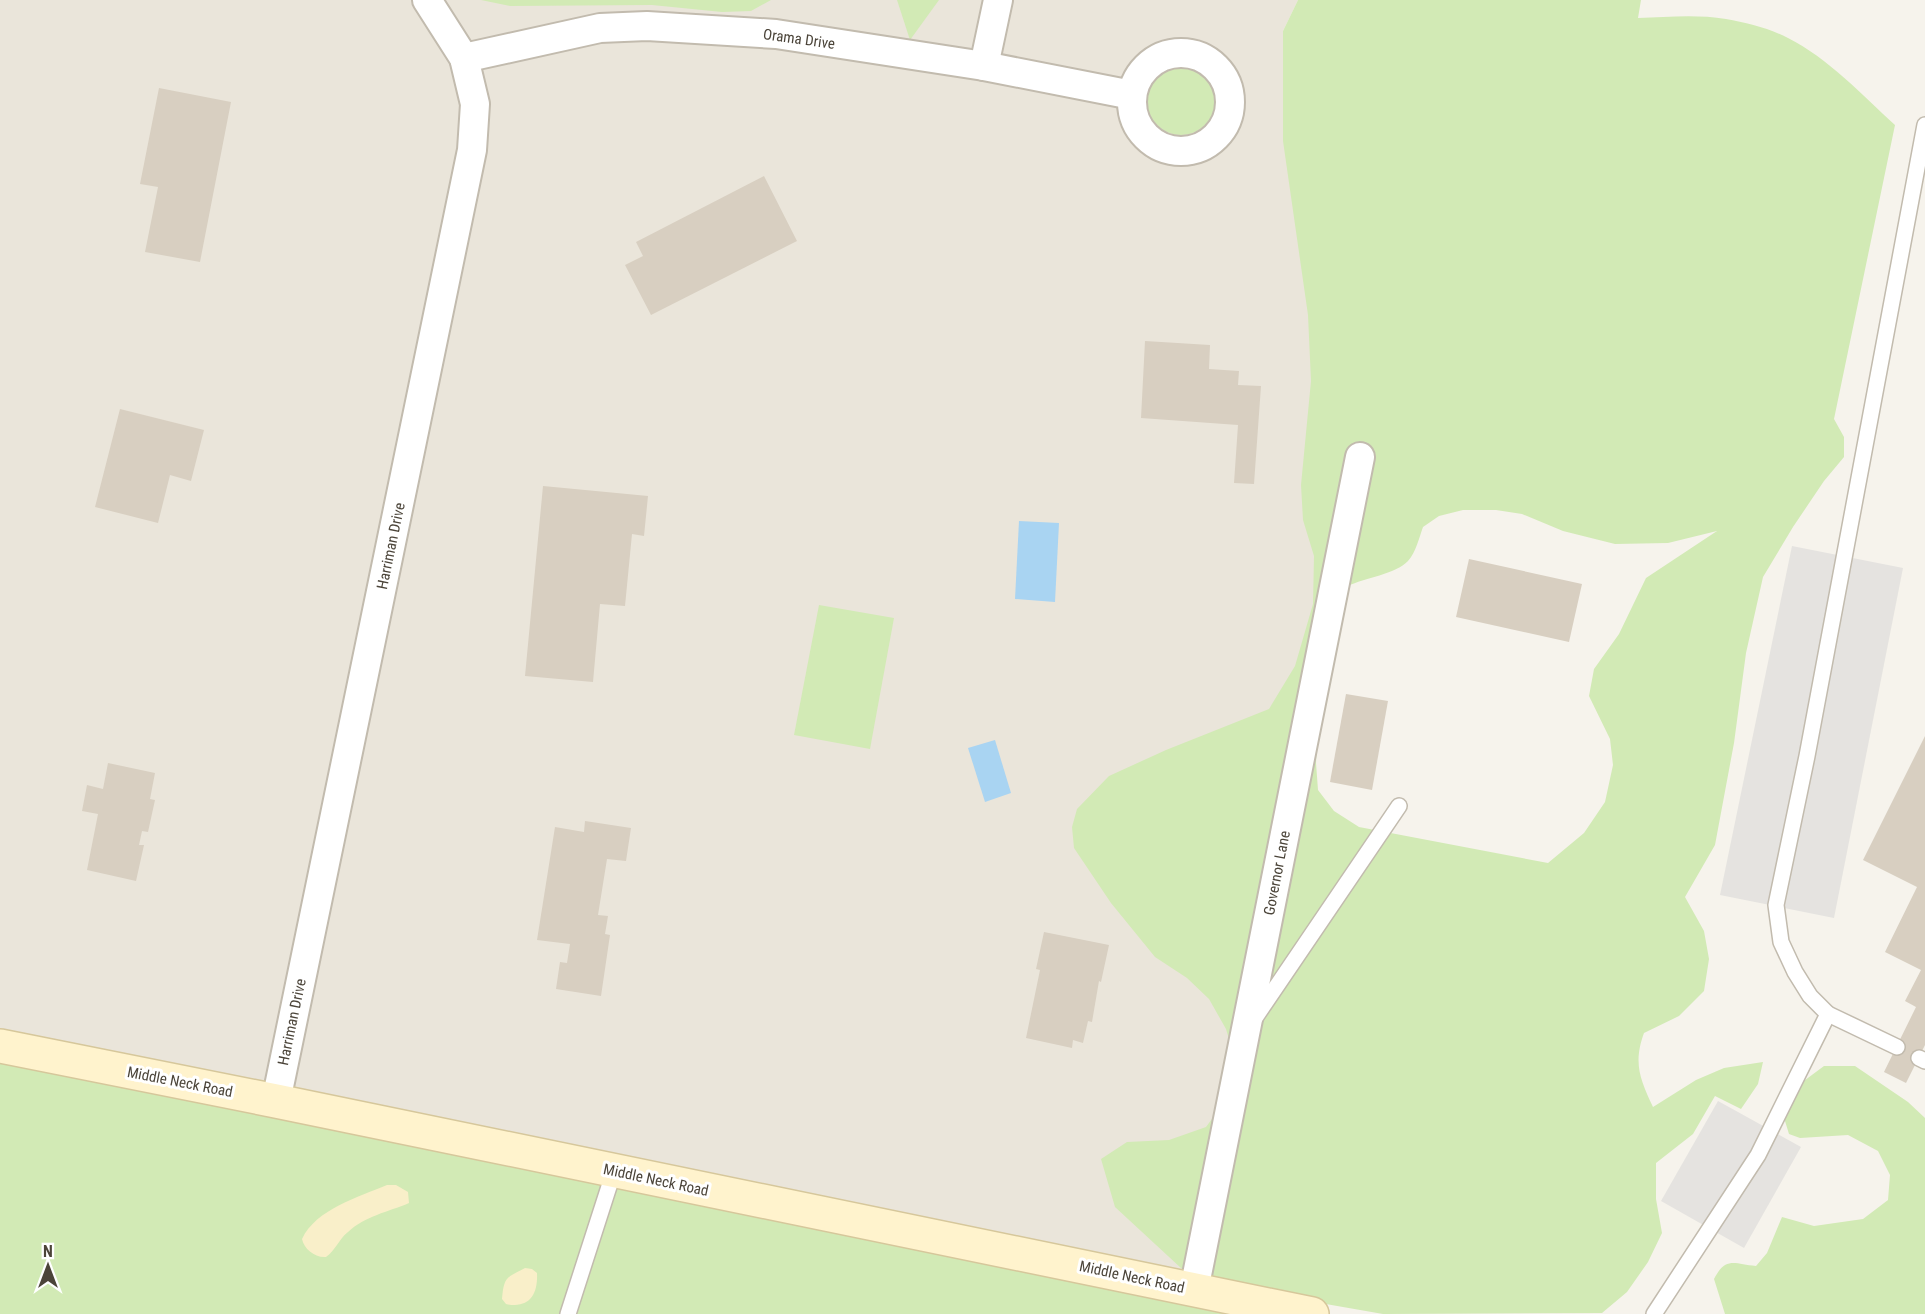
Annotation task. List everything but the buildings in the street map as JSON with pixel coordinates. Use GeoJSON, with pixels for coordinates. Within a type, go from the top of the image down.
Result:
{"type":"FeatureCollection","features":[{"type":"Feature","properties":{"kind":"main road","name":"Middle Neck Road"},"geometry":{"type":"LineString","coordinates":[[0,1046],[1312,1314]]}},
{"type":"Feature","properties":{"kind":"street","name":"Harriman Drive"},"geometry":{"type":"LineString","coordinates":[[276,1101],[472,150],[475,104],[464,58],[427,0]]}},
{"type":"Feature","properties":{"kind":"street"},"geometry":{"type":"LineString","coordinates":[[984,66],[998,0]]}},
{"type":"Feature","properties":{"kind":"street","name":"Orama Drive"},"geometry":{"type":"LineString","coordinates":[[464,58],[600,28],[647,26],[776,34],[984,66],[1132,95]]}},
{"type":"Feature","properties":{"kind":"street","name":"Governor Lane"},"geometry":{"type":"LineString","coordinates":[[1194,1290],[1360,457]]}},
{"type":"Feature","properties":{"kind":"lane"},"geometry":{"type":"LineString","coordinates":[[1897,1047],[1828,1014],[1810,996],[1795,972],[1781,942],[1776,905],[1809,745],[1925,125]]}},
{"type":"Feature","properties":{"kind":"lane"},"geometry":{"type":"LineString","coordinates":[[1245,1033],[1399,807]]}},
{"type":"Feature","properties":{"kind":"lane"},"geometry":{"type":"LineString","coordinates":[[1654,1314],[1758,1155],[1828,1014]]}},
{"type":"Feature","properties":{"kind":"lane"},"geometry":{"type":"LineString","coordinates":[[568,1314],[614,1172]]}},
{"type":"Feature","properties":{"kind":"shaded area"},"geometry":{"type":"Polygon","coordinates":[[[0,0],[1298,0],[1283,31],[1360,457],[1194,1290],[0,1046],[0,0]]]}},
{"type":"Feature","properties":{"kind":"shaded area"},"geometry":{"type":"Polygon","coordinates":[[[1792,546],[1903,568],[1834,918],[1720,895],[1792,546]]]}},
{"type":"Feature","properties":{"kind":"shaded area"},"geometry":{"type":"Polygon","coordinates":[[[1718,1101],[1801,1147],[1744,1248],[1661,1201],[1718,1101]]]}},
{"type":"Feature","properties":{"kind":"green space"},"geometry":{"type":"Polygon","coordinates":[[[481,0],[771,0],[751,11],[722,12],[652,5],[510,6],[481,0]]]}},
{"type":"Feature","properties":{"kind":"green space"},"geometry":{"type":"Polygon","coordinates":[[[897,0],[939,0],[910,40],[897,0]]]}},
{"type":"Feature","properties":{"kind":"green space"},"geometry":{"type":"Polygon","coordinates":[[[1298,0],[1641,0],[1638,18],[1715,17],[1758,26],[1788,38],[1831,66],[1895,125],[1834,419],[1844,437],[1844,457],[1824,481],[1763,577],[1746,653],[1734,743],[1715,845],[1685,897],[1704,931],[1709,959],[1704,991],[1679,1016],[1644,1033],[1639,1053],[1642,1079],[1653,1107],[1696,1080],[1724,1068],[1763,1062],[1758,1084],[1741,1109],[1715,1096],[1693,1134],[1656,1163],[1656,1199],[1662,1233],[1648,1262],[1627,1292],[1602,1313],[1383,1314],[1195,1281],[1115,1207],[1101,1159],[1127,1142],[1169,1140],[1206,1127],[1220,1108],[1238,1069],[1226,1029],[1209,999],[1187,978],[1155,957],[1111,903],[1074,848],[1072,827],[1077,809],[1109,776],[1166,750],[1269,709],[1295,666],[1313,604],[1314,556],[1303,520],[1301,485],[1311,381],[1308,315],[1283,141],[1283,31],[1298,0]],[[1463,510],[1439,516],[1423,527],[1413,553],[1403,565],[1388,573],[1348,586],[1318,722],[1316,763],[1318,790],[1334,811],[1359,827],[1548,863],[1584,833],[1605,802],[1613,765],[1610,739],[1589,696],[1594,669],[1619,634],[1646,578],[1717,531],[1668,543],[1615,544],[1563,531],[1522,514],[1496,510],[1463,510]]]}},
{"type":"Feature","properties":{"kind":"green space"},"geometry":{"type":"Polygon","coordinates":[[[1181,67],[1194,70],[1205,77],[1212,88],[1215,101],[1212,114],[1205,125],[1194,132],[1181,135],[1168,132],[1157,125],[1150,114],[1147,101],[1150,88],[1157,77],[1168,70],[1181,67]]]}},
{"type":"Feature","properties":{"kind":"green space"},"geometry":{"type":"Polygon","coordinates":[[[819,605],[894,618],[870,749],[794,735],[819,605]]]}},
{"type":"Feature","properties":{"kind":"green space"},"geometry":{"type":"Polygon","coordinates":[[[0,1046],[1312,1314],[0,1314],[0,1046]]]}},
{"type":"Feature","properties":{"kind":"green space"},"geometry":{"type":"Polygon","coordinates":[[[1824,1066],[1855,1066],[1908,1102],[1925,1118],[1925,1314],[1725,1314],[1714,1279],[1718,1272],[1731,1263],[1756,1266],[1767,1253],[1782,1217],[1814,1226],[1863,1219],[1888,1200],[1890,1175],[1878,1151],[1848,1135],[1800,1138],[1789,1134],[1781,1108],[1789,1092],[1824,1066]]]}},
{"type":"Feature","properties":{"kind":"sand"},"geometry":{"type":"Polygon","coordinates":[[[387,1185],[396,1185],[408,1192],[409,1203],[369,1218],[355,1227],[326,1257],[314,1254],[305,1246],[302,1239],[317,1220],[351,1199],[387,1185]]]}},
{"type":"Feature","properties":{"kind":"sand"},"geometry":{"type":"Polygon","coordinates":[[[525,1268],[537,1273],[534,1293],[527,1302],[506,1304],[502,1299],[505,1282],[510,1276],[525,1268]]]}},
{"type":"Feature","properties":{"kind":"water"},"geometry":{"type":"Polygon","coordinates":[[[1019,521],[1059,523],[1055,602],[1015,599],[1019,521]]]}},
{"type":"Feature","properties":{"kind":"water"},"geometry":{"type":"Polygon","coordinates":[[[995,740],[1011,793],[985,802],[968,748],[995,740]]]}}]}
